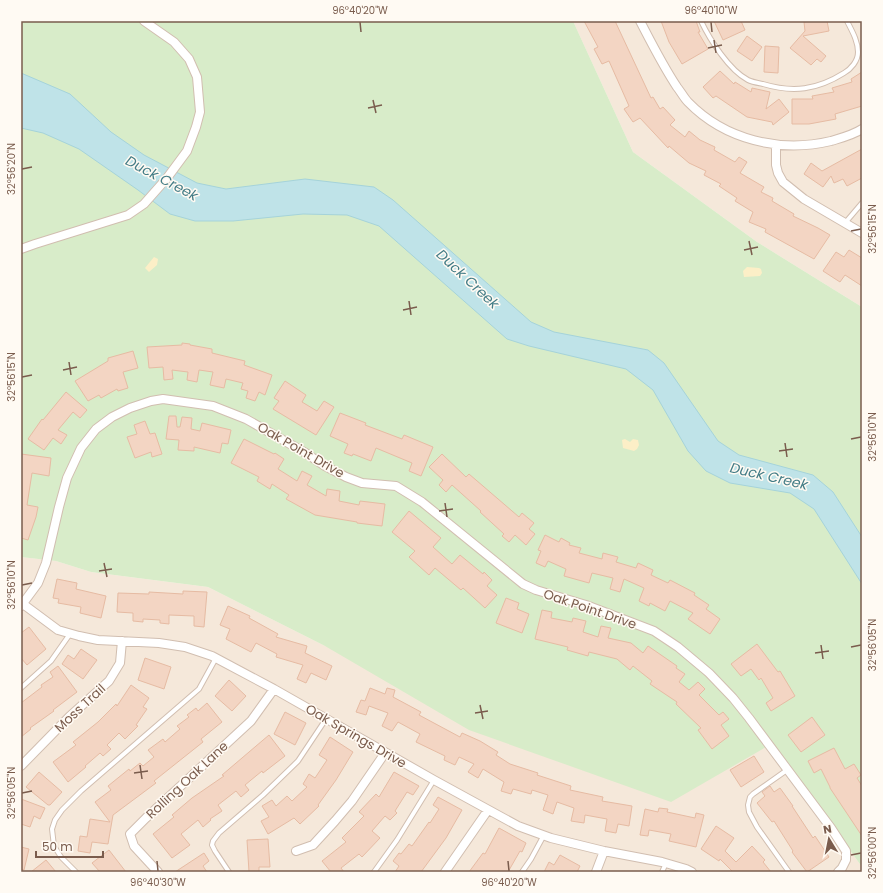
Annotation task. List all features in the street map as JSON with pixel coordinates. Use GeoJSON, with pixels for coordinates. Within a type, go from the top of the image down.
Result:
{"type":"FeatureCollection","features":[{"type":"Feature","properties":{"kind":"street"},"geometry":{"type":"LineString","coordinates":[[21,249],[128,215],[144,204],[187,151],[200,112],[197,77],[189,59],[174,42],[144,21]]}},
{"type":"Feature","properties":{"kind":"street"},"geometry":{"type":"LineString","coordinates":[[640,21],[664,68],[688,102],[730,132],[760,143],[793,146],[816,145],[840,138],[862,129]]}},
{"type":"Feature","properties":{"kind":"street"},"geometry":{"type":"LineString","coordinates":[[776,145],[776,165],[778,174],[783,182],[804,199],[862,233]]}},
{"type":"Feature","properties":{"kind":"street","name":"Oak Point Drive"},"geometry":{"type":"LineString","coordinates":[[22,605],[38,583],[46,563],[59,507],[68,478],[81,448],[96,430],[112,417],[130,408],[151,401],[163,399],[214,406],[246,419],[304,452],[324,466],[346,477],[362,483],[396,486],[422,502],[524,584],[536,590],[586,605],[654,632],[678,647],[710,673],[733,698],[831,828],[846,851],[846,860],[838,872]]}},
{"type":"Feature","properties":{"kind":"street","name":"Oak Springs Drive"},"geometry":{"type":"LineString","coordinates":[[22,605],[58,630],[70,634],[98,640],[160,643],[185,646],[216,658],[518,826],[544,835],[604,851],[666,863],[692,872]]}},
{"type":"Feature","properties":{"kind":"street","name":"Moss Trail"},"geometry":{"type":"LineString","coordinates":[[21,766],[69,717],[109,681],[120,663],[122,641]]}},
{"type":"Feature","properties":{"kind":"street","name":"Rolling Oak Lane"},"geometry":{"type":"LineString","coordinates":[[158,872],[134,846],[130,834],[251,721],[274,689]]}},
{"type":"Feature","properties":{"kind":"street"},"geometry":{"type":"LineString","coordinates":[[296,851],[313,845],[335,821],[352,801],[385,753]]}},
{"type":"Feature","properties":{"kind":"street"},"geometry":{"type":"LineString","coordinates":[[445,872],[488,810]]}},
{"type":"Feature","properties":{"kind":"street"},"geometry":{"type":"LineString","coordinates":[[596,872],[604,851]]}},
{"type":"Feature","properties":{"kind":"lane"},"geometry":{"type":"LineString","coordinates":[[701,21],[705,30],[723,56],[733,68],[748,80],[769,86],[788,89],[809,89],[824,84],[848,71],[854,64],[858,53],[856,40],[846,21]]}},
{"type":"Feature","properties":{"kind":"lane"},"geometry":{"type":"LineString","coordinates":[[856,40],[862,39]]}},
{"type":"Feature","properties":{"kind":"lane"},"geometry":{"type":"LineString","coordinates":[[845,223],[862,203]]}},
{"type":"Feature","properties":{"kind":"lane"},"geometry":{"type":"LineString","coordinates":[[21,688],[51,661],[70,634]]}},
{"type":"Feature","properties":{"kind":"lane"},"geometry":{"type":"LineString","coordinates":[[76,872],[61,857],[54,846],[52,830],[55,820],[62,810],[81,791],[199,689],[216,658]]}},
{"type":"Feature","properties":{"kind":"lane"},"geometry":{"type":"LineString","coordinates":[[229,872],[215,851],[212,845],[213,841],[219,833],[263,795],[298,761],[326,719]]}},
{"type":"Feature","properties":{"kind":"lane"},"geometry":{"type":"LineString","coordinates":[[787,769],[753,794],[750,797],[748,805],[749,812],[757,827],[789,872]]}},
{"type":"Feature","properties":{"kind":"lane"},"geometry":{"type":"LineString","coordinates":[[374,872],[397,840],[434,780]]}},
{"type":"Feature","properties":{"kind":"lane"},"geometry":{"type":"LineString","coordinates":[[522,872],[531,860],[544,835]]}},
{"type":"Feature","properties":{"kind":"lane"},"geometry":{"type":"LineString","coordinates":[[662,872],[666,863]]}},
{"type":"Feature","properties":{"kind":"shaded area"},"geometry":{"type":"Polygon","coordinates":[[[573,21],[862,21],[862,307],[757,242],[633,152],[573,21]]]}},
{"type":"Feature","properties":{"kind":"shaded area"},"geometry":{"type":"Polygon","coordinates":[[[21,557],[56,561],[91,572],[208,587],[325,646],[773,743],[862,867],[862,872],[21,872],[21,557]]]}},
{"type":"Feature","properties":{"kind":"green space"},"geometry":{"type":"Polygon","coordinates":[[[21,21],[573,21],[633,152],[757,242],[862,307],[862,867],[773,743],[671,802],[469,730],[325,646],[208,587],[91,572],[56,561],[21,557],[21,21]]]}},
{"type":"Feature","properties":{"kind":"sand"},"geometry":{"type":"Polygon","coordinates":[[[154,257],[158,259],[157,265],[149,272],[145,268],[154,257]]]}},
{"type":"Feature","properties":{"kind":"sand"},"geometry":{"type":"Polygon","coordinates":[[[747,267],[759,268],[761,269],[762,273],[760,276],[744,277],[743,271],[747,267]]]}},
{"type":"Feature","properties":{"kind":"sand"},"geometry":{"type":"Polygon","coordinates":[[[625,439],[630,442],[633,439],[638,440],[639,445],[637,449],[634,451],[623,448],[622,440],[625,439]]]}},
{"type":"Feature","properties":{"kind":"water","name":"Duck Creek"},"geometry":{"type":"Polygon","coordinates":[[[21,73],[70,94],[111,132],[144,155],[197,183],[226,189],[305,179],[374,187],[393,200],[531,322],[554,332],[648,350],[664,363],[718,441],[739,455],[813,475],[833,492],[862,537],[862,584],[814,509],[790,493],[730,483],[706,471],[688,451],[653,390],[626,369],[529,346],[507,339],[379,226],[347,215],[303,214],[233,221],[195,221],[170,214],[79,149],[43,133],[21,128],[21,73]]]}},
{"type":"Feature","properties":{"kind":"building"},"geometry":{"type":"Polygon","coordinates":[[[584,21],[615,21],[651,98],[653,97],[660,109],[663,107],[675,120],[670,125],[685,137],[689,131],[700,140],[715,147],[714,150],[735,162],[739,157],[747,162],[740,173],[764,187],[761,192],[773,198],[772,201],[794,214],[793,216],[830,235],[814,259],[765,232],[766,229],[749,222],[753,212],[735,201],[737,198],[719,186],[721,184],[704,175],[706,171],[689,163],[669,146],[668,148],[640,118],[633,122],[624,109],[629,106],[609,61],[602,64],[594,49],[598,47],[584,21]]]}},
{"type":"Feature","properties":{"kind":"building"},"geometry":{"type":"Polygon","coordinates":[[[661,21],[696,21],[700,32],[698,32],[708,49],[682,64],[669,42],[661,21]]]}},
{"type":"Feature","properties":{"kind":"building"},"geometry":{"type":"Polygon","coordinates":[[[714,21],[741,21],[745,30],[723,40],[714,21]]]}},
{"type":"Feature","properties":{"kind":"building"},"geometry":{"type":"Polygon","coordinates":[[[827,21],[829,31],[803,36],[826,56],[821,62],[817,59],[811,65],[790,48],[805,31],[804,22],[827,21]]]}},
{"type":"Feature","properties":{"kind":"building"},"geometry":{"type":"Polygon","coordinates":[[[747,36],[762,47],[752,61],[737,51],[747,36]]]}},
{"type":"Feature","properties":{"kind":"building"},"geometry":{"type":"Polygon","coordinates":[[[765,46],[779,47],[778,73],[764,72],[765,46]]]}},
{"type":"Feature","properties":{"kind":"building"},"geometry":{"type":"Polygon","coordinates":[[[720,71],[734,84],[735,82],[751,92],[752,88],[770,92],[766,109],[779,99],[789,112],[773,125],[772,122],[747,117],[716,96],[713,98],[703,87],[720,71]]]}},
{"type":"Feature","properties":{"kind":"building"},"geometry":{"type":"Polygon","coordinates":[[[862,72],[862,106],[835,114],[836,119],[809,124],[792,124],[792,99],[813,99],[812,96],[834,92],[832,88],[852,82],[851,79],[862,72]]]}},
{"type":"Feature","properties":{"kind":"building"},"geometry":{"type":"Polygon","coordinates":[[[862,149],[862,178],[847,186],[843,179],[834,183],[831,176],[823,187],[804,174],[811,163],[822,171],[862,149]]]}},
{"type":"Feature","properties":{"kind":"building"},"geometry":{"type":"Polygon","coordinates":[[[849,250],[862,258],[862,286],[845,275],[840,282],[823,271],[836,252],[844,257],[849,250]]]}},
{"type":"Feature","properties":{"kind":"building"},"geometry":{"type":"Polygon","coordinates":[[[182,343],[212,349],[212,353],[245,361],[244,365],[272,375],[265,395],[259,392],[255,401],[246,398],[248,391],[241,389],[243,383],[226,379],[224,388],[210,385],[213,372],[199,370],[197,382],[187,380],[188,372],[172,370],[173,379],[164,380],[163,367],[149,368],[147,347],[182,345],[182,343]]]}},
{"type":"Feature","properties":{"kind":"building"},"geometry":{"type":"Polygon","coordinates":[[[133,351],[138,368],[123,372],[128,388],[118,391],[117,389],[101,398],[99,395],[88,401],[75,381],[108,361],[108,358],[133,351]]]}},
{"type":"Feature","properties":{"kind":"building"},"geometry":{"type":"Polygon","coordinates":[[[285,381],[306,395],[302,402],[317,411],[324,401],[334,407],[316,435],[273,409],[279,401],[274,398],[285,381]]]}},
{"type":"Feature","properties":{"kind":"building"},"geometry":{"type":"Polygon","coordinates":[[[66,392],[87,410],[80,418],[73,412],[58,430],[67,435],[61,444],[53,438],[44,450],[28,439],[42,419],[43,420],[66,392]]]}},
{"type":"Feature","properties":{"kind":"building"},"geometry":{"type":"Polygon","coordinates":[[[340,413],[366,423],[365,425],[402,439],[404,435],[433,447],[421,476],[409,471],[412,463],[376,448],[371,461],[353,454],[352,456],[344,453],[348,444],[330,436],[340,413]]]}},
{"type":"Feature","properties":{"kind":"building"},"geometry":{"type":"Polygon","coordinates":[[[169,416],[176,416],[177,427],[180,427],[182,417],[192,418],[191,429],[200,431],[202,423],[231,430],[228,444],[222,443],[220,453],[194,447],[194,451],[178,450],[179,440],[166,439],[169,416]]]}},
{"type":"Feature","properties":{"kind":"building"},"geometry":{"type":"Polygon","coordinates":[[[145,421],[150,434],[155,433],[162,454],[152,457],[151,452],[135,458],[127,437],[137,434],[134,425],[145,421]]]}},
{"type":"Feature","properties":{"kind":"building"},"geometry":{"type":"Polygon","coordinates":[[[244,439],[274,454],[275,453],[284,459],[278,469],[297,481],[302,471],[312,476],[307,485],[326,496],[327,489],[340,491],[339,501],[359,505],[360,501],[385,504],[382,526],[315,515],[286,499],[289,495],[272,484],[270,489],[257,481],[259,477],[231,463],[244,439]]]}},
{"type":"Feature","properties":{"kind":"building"},"geometry":{"type":"Polygon","coordinates":[[[21,454],[51,458],[49,476],[32,473],[27,505],[38,507],[28,540],[21,538],[21,454]]]}},
{"type":"Feature","properties":{"kind":"building"},"geometry":{"type":"Polygon","coordinates":[[[442,454],[466,477],[469,474],[519,517],[522,513],[534,523],[529,529],[535,534],[526,545],[515,535],[509,542],[502,536],[504,534],[480,512],[481,511],[452,485],[446,492],[439,485],[443,480],[429,467],[442,454]]]}},
{"type":"Feature","properties":{"kind":"building"},"geometry":{"type":"Polygon","coordinates":[[[409,511],[441,538],[433,547],[452,564],[460,555],[483,574],[484,572],[492,580],[487,586],[497,595],[485,608],[463,588],[461,590],[435,568],[429,575],[409,557],[415,551],[392,532],[409,511]]]}},
{"type":"Feature","properties":{"kind":"building"},"geometry":{"type":"Polygon","coordinates":[[[545,535],[559,542],[561,538],[570,543],[569,545],[581,548],[579,553],[602,559],[603,553],[618,557],[616,562],[636,568],[638,563],[653,570],[651,575],[668,583],[670,580],[695,593],[694,595],[709,605],[706,609],[720,619],[710,634],[688,619],[693,613],[670,601],[665,611],[650,603],[649,606],[639,601],[644,588],[624,579],[620,592],[610,589],[613,578],[592,573],[589,583],[564,576],[566,569],[548,561],[545,567],[536,563],[541,551],[538,550],[545,535]]]}},
{"type":"Feature","properties":{"kind":"building"},"geometry":{"type":"Polygon","coordinates":[[[57,579],[77,583],[76,589],[106,596],[101,618],[80,613],[81,607],[58,603],[59,599],[53,598],[57,579]]]}},
{"type":"Feature","properties":{"kind":"building"},"geometry":{"type":"Polygon","coordinates":[[[183,591],[207,592],[204,627],[194,626],[194,616],[169,615],[169,624],[160,623],[160,620],[143,619],[143,622],[133,621],[133,613],[117,612],[118,593],[149,594],[149,592],[183,594],[183,591]]]}},
{"type":"Feature","properties":{"kind":"building"},"geometry":{"type":"Polygon","coordinates":[[[506,598],[519,603],[517,609],[529,614],[522,633],[496,623],[506,598]]]}},
{"type":"Feature","properties":{"kind":"building"},"geometry":{"type":"Polygon","coordinates":[[[228,606],[250,616],[249,618],[278,634],[276,637],[307,646],[305,653],[332,666],[326,680],[311,673],[306,683],[297,679],[303,665],[276,657],[277,654],[256,643],[251,652],[226,639],[230,629],[220,625],[228,606]]]}},
{"type":"Feature","properties":{"kind":"building"},"geometry":{"type":"Polygon","coordinates":[[[542,610],[552,612],[551,618],[572,622],[573,618],[586,621],[583,632],[598,637],[601,626],[611,628],[608,638],[631,643],[643,653],[648,646],[677,666],[676,668],[685,674],[679,682],[689,690],[698,682],[705,689],[699,695],[719,715],[723,712],[729,719],[721,725],[729,736],[712,749],[698,730],[701,728],[676,704],[677,702],[650,684],[652,681],[633,666],[630,670],[617,659],[589,652],[588,656],[567,650],[568,647],[535,639],[542,610]]]}},
{"type":"Feature","properties":{"kind":"building"},"geometry":{"type":"Polygon","coordinates":[[[29,627],[46,649],[27,665],[21,658],[21,633],[29,627]]]}},
{"type":"Feature","properties":{"kind":"building"},"geometry":{"type":"Polygon","coordinates":[[[757,644],[778,672],[780,671],[795,696],[771,711],[766,703],[773,698],[761,678],[759,680],[751,669],[741,676],[731,664],[757,644]]]}},
{"type":"Feature","properties":{"kind":"building"},"geometry":{"type":"Polygon","coordinates":[[[81,649],[97,660],[83,679],[62,664],[68,655],[74,659],[81,649]]]}},
{"type":"Feature","properties":{"kind":"building"},"geometry":{"type":"Polygon","coordinates":[[[145,658],[171,667],[164,689],[138,680],[145,658]]]}},
{"type":"Feature","properties":{"kind":"building"},"geometry":{"type":"Polygon","coordinates":[[[58,666],[77,692],[30,728],[31,729],[21,737],[21,703],[42,687],[41,685],[53,677],[50,672],[58,666]]]}},
{"type":"Feature","properties":{"kind":"building"},"geometry":{"type":"Polygon","coordinates":[[[229,680],[246,696],[232,711],[215,696],[229,680]]]}},
{"type":"Feature","properties":{"kind":"building"},"geometry":{"type":"Polygon","coordinates":[[[131,685],[149,698],[143,707],[147,709],[136,725],[138,726],[125,739],[119,733],[107,745],[111,749],[103,756],[100,753],[68,782],[53,762],[76,745],[73,742],[98,722],[116,704],[117,706],[131,685]]]}},
{"type":"Feature","properties":{"kind":"building"},"geometry":{"type":"Polygon","coordinates":[[[370,688],[385,694],[387,688],[395,690],[393,697],[421,712],[419,715],[460,737],[462,733],[480,741],[498,752],[496,755],[510,764],[571,786],[570,790],[603,797],[602,801],[632,806],[629,826],[618,824],[616,833],[605,831],[607,819],[585,815],[584,823],[571,821],[574,808],[557,802],[553,814],[543,810],[548,795],[532,790],[531,794],[513,789],[511,794],[501,791],[504,782],[483,769],[478,778],[468,772],[474,764],[459,757],[455,765],[444,760],[445,756],[416,742],[420,734],[398,722],[392,731],[382,726],[388,713],[369,706],[366,715],[356,712],[361,700],[365,701],[370,688]]]}},
{"type":"Feature","properties":{"kind":"building"},"geometry":{"type":"Polygon","coordinates":[[[207,703],[222,722],[201,739],[203,742],[154,781],[156,783],[113,815],[108,844],[92,842],[90,853],[78,851],[80,836],[87,837],[90,819],[110,822],[95,802],[111,790],[108,786],[129,769],[130,771],[140,763],[143,766],[154,757],[148,750],[163,739],[165,742],[180,729],[177,726],[189,717],[187,715],[196,708],[198,711],[207,703]]]}},
{"type":"Feature","properties":{"kind":"building"},"geometry":{"type":"Polygon","coordinates":[[[285,712],[306,723],[295,745],[274,734],[285,712]]]}},
{"type":"Feature","properties":{"kind":"building"},"geometry":{"type":"Polygon","coordinates":[[[812,717],[825,735],[801,752],[788,735],[812,717]]]}},
{"type":"Feature","properties":{"kind":"building"},"geometry":{"type":"Polygon","coordinates":[[[269,735],[285,756],[263,773],[262,771],[245,785],[249,790],[241,797],[236,791],[218,805],[222,811],[210,819],[211,820],[203,827],[198,820],[181,834],[190,845],[172,858],[153,834],[174,817],[172,815],[192,798],[224,776],[222,775],[269,735]]]}},
{"type":"Feature","properties":{"kind":"building"},"geometry":{"type":"Polygon","coordinates":[[[330,737],[353,752],[336,780],[318,805],[319,806],[300,824],[294,818],[268,834],[261,821],[269,817],[262,806],[272,800],[276,806],[287,796],[292,801],[307,787],[303,784],[309,774],[315,778],[327,760],[319,755],[330,737]]]}},
{"type":"Feature","properties":{"kind":"building"},"geometry":{"type":"Polygon","coordinates":[[[834,748],[845,769],[854,764],[861,775],[857,778],[862,786],[862,836],[830,788],[821,769],[814,773],[808,761],[834,748]]]}},
{"type":"Feature","properties":{"kind":"building"},"geometry":{"type":"Polygon","coordinates":[[[754,756],[764,772],[741,787],[730,770],[754,756]]]}},
{"type":"Feature","properties":{"kind":"building"},"geometry":{"type":"Polygon","coordinates":[[[39,772],[62,792],[50,805],[26,787],[39,772]]]}},
{"type":"Feature","properties":{"kind":"building"},"geometry":{"type":"Polygon","coordinates":[[[394,772],[419,786],[413,795],[407,792],[395,811],[397,813],[390,820],[385,816],[372,831],[380,838],[362,857],[359,854],[341,868],[344,872],[331,872],[322,861],[346,842],[342,838],[364,816],[359,812],[376,794],[379,797],[394,772]]]}},
{"type":"Feature","properties":{"kind":"building"},"geometry":{"type":"Polygon","coordinates":[[[770,786],[774,792],[780,788],[813,838],[815,836],[829,857],[807,872],[792,852],[793,851],[774,821],[772,822],[757,803],[765,796],[762,792],[770,786]]]}},
{"type":"Feature","properties":{"kind":"building"},"geometry":{"type":"Polygon","coordinates":[[[438,797],[462,810],[446,838],[421,872],[395,872],[399,866],[393,861],[409,844],[412,846],[429,822],[430,823],[439,809],[433,805],[438,797]]]}},
{"type":"Feature","properties":{"kind":"building"},"geometry":{"type":"Polygon","coordinates":[[[21,799],[45,808],[40,819],[34,816],[30,827],[21,824],[21,799]]]}},
{"type":"Feature","properties":{"kind":"building"},"geometry":{"type":"Polygon","coordinates":[[[659,808],[668,809],[667,812],[695,818],[696,813],[704,815],[696,847],[669,841],[671,834],[649,830],[648,836],[640,835],[645,809],[658,812],[659,808]]]}},
{"type":"Feature","properties":{"kind":"building"},"geometry":{"type":"Polygon","coordinates":[[[716,826],[734,838],[725,851],[736,862],[752,846],[765,860],[763,862],[771,872],[733,872],[720,859],[719,861],[701,849],[716,826]]]}},
{"type":"Feature","properties":{"kind":"building"},"geometry":{"type":"Polygon","coordinates":[[[499,828],[526,843],[522,852],[520,851],[508,872],[469,872],[483,853],[485,854],[499,828]]]}},
{"type":"Feature","properties":{"kind":"building"},"geometry":{"type":"Polygon","coordinates":[[[268,839],[270,867],[259,867],[259,872],[249,872],[247,840],[268,839]]]}},
{"type":"Feature","properties":{"kind":"building"},"geometry":{"type":"Polygon","coordinates":[[[21,847],[29,849],[24,870],[21,869],[21,847]]]}},
{"type":"Feature","properties":{"kind":"building"},"geometry":{"type":"Polygon","coordinates":[[[109,850],[126,872],[100,872],[92,863],[109,850]]]}},
{"type":"Feature","properties":{"kind":"building"},"geometry":{"type":"Polygon","coordinates":[[[204,853],[209,861],[203,866],[207,872],[175,872],[204,853]]]}},
{"type":"Feature","properties":{"kind":"building"},"geometry":{"type":"Polygon","coordinates":[[[560,855],[580,866],[577,872],[544,872],[549,862],[554,865],[560,855]]]}},
{"type":"Feature","properties":{"kind":"building"},"geometry":{"type":"Polygon","coordinates":[[[46,860],[56,872],[31,872],[46,860]]]}}]}
